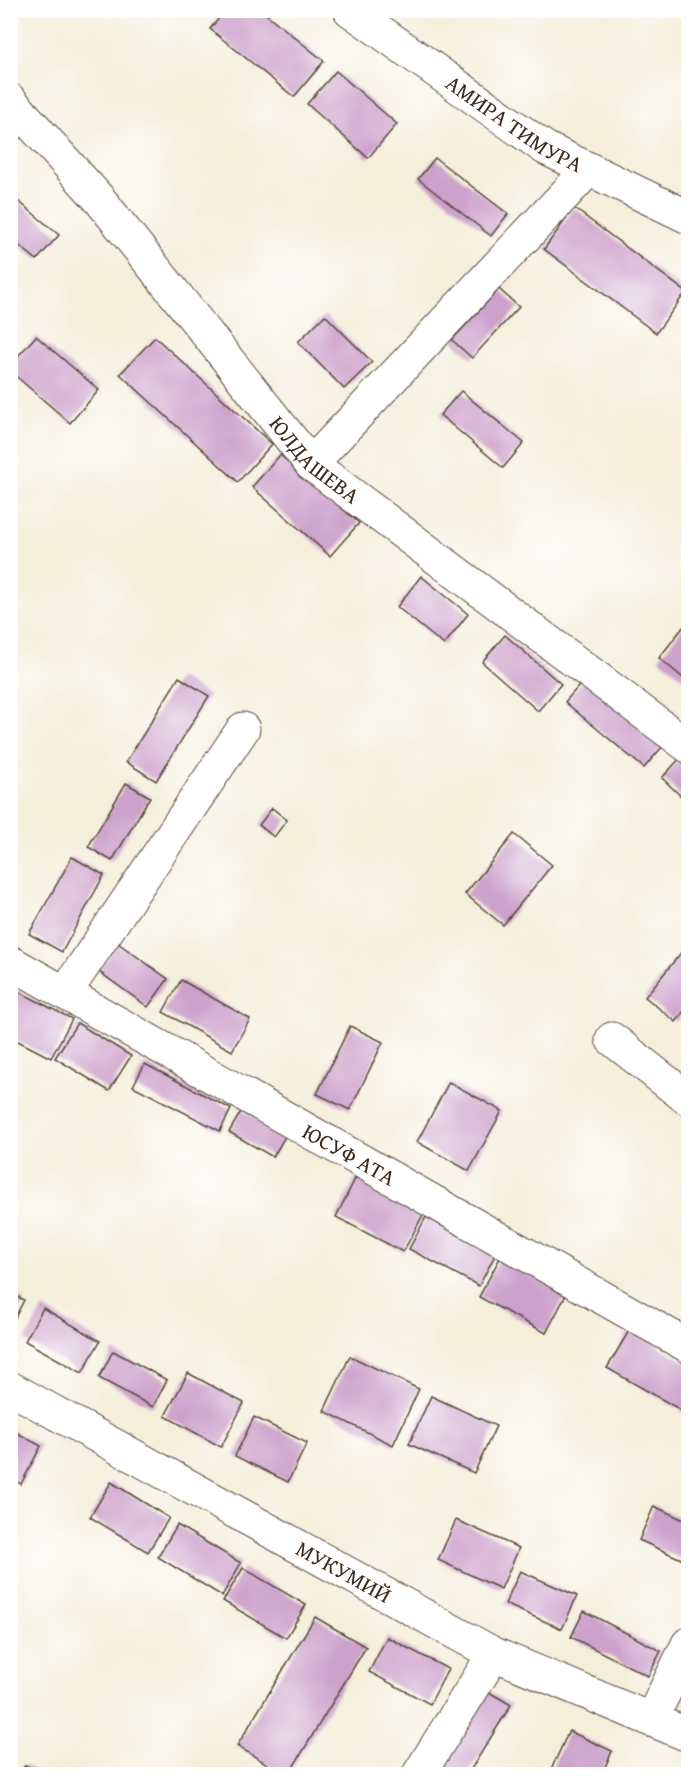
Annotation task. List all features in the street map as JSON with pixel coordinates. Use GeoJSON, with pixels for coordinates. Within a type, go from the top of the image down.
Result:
{"type":"FeatureCollection","features":[{"type":"Feature","properties":{"kind":"street","name":"АМИРА ТИМУРА"},"geometry":{"type":"LineString","coordinates":[[350,10],[544,148],[688,217]]}},
{"type":"Feature","properties":{"kind":"street","name":"ЮЛДАШЕВА"},"geometry":{"type":"LineString","coordinates":[[10,100],[100,200],[311,464],[688,746]]}},
{"type":"Feature","properties":{"kind":"street"},"geometry":{"type":"LineString","coordinates":[[311,464],[589,169]]}},
{"type":"Feature","properties":{"kind":"street"},"geometry":{"type":"LineString","coordinates":[[65,993],[243,729]]}},
{"type":"Feature","properties":{"kind":"street","name":"ЮСУФ АТА"},"geometry":{"type":"LineString","coordinates":[[10,962],[688,1346]]}},
{"type":"Feature","properties":{"kind":"street"},"geometry":{"type":"LineString","coordinates":[[612,1039],[688,1099]]}},
{"type":"Feature","properties":{"kind":"street","name":"МУКУМИЙ"},"geometry":{"type":"LineString","coordinates":[[10,1388],[494,1654],[688,1735]]}},
{"type":"Feature","properties":{"kind":"street"},"geometry":{"type":"LineString","coordinates":[[651,1720],[688,1644]]}},
{"type":"Feature","properties":{"kind":"street"},"geometry":{"type":"LineString","coordinates":[[419,1774],[494,1654]]}},
{"type":"Feature","properties":{"kind":"building"},"geometry":{"type":"Polygon","coordinates":[[[226,10],[261,10],[324,61],[294,97],[210,29],[226,10]]]}},
{"type":"Feature","properties":{"kind":"building"},"geometry":{"type":"Polygon","coordinates":[[[336,71],[397,124],[368,158],[307,104],[336,71]]]}},
{"type":"Feature","properties":{"kind":"building"},"geometry":{"type":"Polygon","coordinates":[[[435,158],[508,214],[491,236],[418,179],[435,158]]]}},
{"type":"Feature","properties":{"kind":"building"},"geometry":{"type":"Polygon","coordinates":[[[10,194],[59,235],[37,260],[10,238],[10,194]]]}},
{"type":"Feature","properties":{"kind":"building"},"geometry":{"type":"Polygon","coordinates":[[[574,208],[686,292],[656,333],[544,249],[574,208]]]}},
{"type":"Feature","properties":{"kind":"building"},"geometry":{"type":"Polygon","coordinates":[[[499,289],[519,307],[472,358],[452,340],[499,289]]]}},
{"type":"Feature","properties":{"kind":"building"},"geometry":{"type":"Polygon","coordinates":[[[325,315],[372,362],[344,389],[298,342],[325,315]]]}},
{"type":"Feature","properties":{"kind":"building"},"geometry":{"type":"Polygon","coordinates":[[[36,336],[99,390],[70,423],[10,371],[10,365],[36,336]]]}},
{"type":"Feature","properties":{"kind":"building"},"geometry":{"type":"Polygon","coordinates":[[[155,337],[272,444],[238,482],[120,374],[155,337]]]}},
{"type":"Feature","properties":{"kind":"building"},"geometry":{"type":"Polygon","coordinates":[[[461,391],[524,443],[503,468],[440,415],[461,391]]]}},
{"type":"Feature","properties":{"kind":"building"},"geometry":{"type":"Polygon","coordinates":[[[280,455],[359,523],[330,556],[252,487],[280,455]]]}},
{"type":"Feature","properties":{"kind":"building"},"geometry":{"type":"Polygon","coordinates":[[[421,576],[468,614],[444,645],[397,607],[421,576]]]}},
{"type":"Feature","properties":{"kind":"building"},"geometry":{"type":"Polygon","coordinates":[[[688,621],[688,682],[659,658],[688,621]]]}},
{"type":"Feature","properties":{"kind":"building"},"geometry":{"type":"Polygon","coordinates":[[[505,635],[561,684],[538,711],[482,662],[505,635]]]}},
{"type":"Feature","properties":{"kind":"building"},"geometry":{"type":"Polygon","coordinates":[[[179,677],[209,696],[156,781],[126,762],[179,677]]]}},
{"type":"Feature","properties":{"kind":"building"},"geometry":{"type":"Polygon","coordinates":[[[584,680],[663,746],[644,768],[565,702],[584,680]]]}},
{"type":"Feature","properties":{"kind":"building"},"geometry":{"type":"Polygon","coordinates":[[[681,757],[688,764],[688,803],[662,778],[681,757]]]}},
{"type":"Feature","properties":{"kind":"building"},"geometry":{"type":"Polygon","coordinates":[[[126,783],[150,797],[112,861],[88,847],[126,783]]]}},
{"type":"Feature","properties":{"kind":"building"},"geometry":{"type":"Polygon","coordinates":[[[272,808],[287,820],[274,837],[259,825],[272,808]]]}},
{"type":"Feature","properties":{"kind":"building"},"geometry":{"type":"Polygon","coordinates":[[[514,834],[552,865],[503,925],[465,894],[514,834]]]}},
{"type":"Feature","properties":{"kind":"building"},"geometry":{"type":"Polygon","coordinates":[[[72,857],[104,875],[62,952],[29,934],[72,857]]]}},
{"type":"Feature","properties":{"kind":"building"},"geometry":{"type":"Polygon","coordinates":[[[118,943],[168,979],[148,1007],[98,971],[118,943]]]}},
{"type":"Feature","properties":{"kind":"building"},"geometry":{"type":"Polygon","coordinates":[[[684,949],[688,953],[688,1006],[676,1022],[645,997],[684,949]]]}},
{"type":"Feature","properties":{"kind":"building"},"geometry":{"type":"Polygon","coordinates":[[[181,980],[250,1019],[232,1051],[163,1012],[181,980]]]}},
{"type":"Feature","properties":{"kind":"building"},"geometry":{"type":"Polygon","coordinates":[[[12,988],[72,1019],[51,1058],[10,1037],[12,988]]]}},
{"type":"Feature","properties":{"kind":"building"},"geometry":{"type":"Polygon","coordinates":[[[77,1023],[131,1056],[109,1091],[55,1058],[77,1023]]]}},
{"type":"Feature","properties":{"kind":"building"},"geometry":{"type":"Polygon","coordinates":[[[350,1026],[383,1042],[350,1110],[317,1094],[350,1026]]]}},
{"type":"Feature","properties":{"kind":"building"},"geometry":{"type":"Polygon","coordinates":[[[145,1064],[231,1109],[220,1131],[133,1086],[145,1064]]]}},
{"type":"Feature","properties":{"kind":"building"},"geometry":{"type":"Polygon","coordinates":[[[449,1082],[502,1111],[469,1171],[417,1142],[449,1082]]]}},
{"type":"Feature","properties":{"kind":"building"},"geometry":{"type":"Polygon","coordinates":[[[242,1110],[286,1135],[273,1157],[229,1132],[242,1110]]]}},
{"type":"Feature","properties":{"kind":"building"},"geometry":{"type":"Polygon","coordinates":[[[356,1177],[424,1213],[403,1252],[336,1217],[356,1177]]]}},
{"type":"Feature","properties":{"kind":"building"},"geometry":{"type":"Polygon","coordinates":[[[426,1217],[495,1255],[479,1286],[409,1249],[426,1217]]]}},
{"type":"Feature","properties":{"kind":"building"},"geometry":{"type":"Polygon","coordinates":[[[501,1256],[568,1291],[546,1333],[479,1297],[501,1256]]]}},
{"type":"Feature","properties":{"kind":"building"},"geometry":{"type":"Polygon","coordinates":[[[10,1293],[24,1300],[10,1327],[10,1293]]]}},
{"type":"Feature","properties":{"kind":"building"},"geometry":{"type":"Polygon","coordinates":[[[43,1308],[100,1341],[82,1373],[25,1341],[43,1308]]]}},
{"type":"Feature","properties":{"kind":"building"},"geometry":{"type":"Polygon","coordinates":[[[630,1329],[688,1363],[688,1404],[684,1412],[607,1368],[630,1329]]]}},
{"type":"Feature","properties":{"kind":"building"},"geometry":{"type":"Polygon","coordinates":[[[113,1351],[167,1380],[153,1407],[99,1378],[113,1351]]]}},
{"type":"Feature","properties":{"kind":"building"},"geometry":{"type":"Polygon","coordinates":[[[350,1356],[419,1389],[393,1445],[324,1411],[350,1356]]]}},
{"type":"Feature","properties":{"kind":"building"},"geometry":{"type":"Polygon","coordinates":[[[188,1373],[244,1403],[221,1447],[165,1416],[188,1373]]]}},
{"type":"Feature","properties":{"kind":"building"},"geometry":{"type":"Polygon","coordinates":[[[431,1396],[496,1426],[474,1473],[409,1444],[431,1396]]]}},
{"type":"Feature","properties":{"kind":"building"},"geometry":{"type":"Polygon","coordinates":[[[254,1417],[307,1443],[288,1482],[235,1456],[254,1417]]]}},
{"type":"Feature","properties":{"kind":"building"},"geometry":{"type":"Polygon","coordinates":[[[10,1429],[41,1446],[21,1484],[10,1478],[10,1429]]]}},
{"type":"Feature","properties":{"kind":"building"},"geometry":{"type":"Polygon","coordinates":[[[111,1482],[169,1518],[148,1552],[90,1517],[111,1482]]]}},
{"type":"Feature","properties":{"kind":"building"},"geometry":{"type":"Polygon","coordinates":[[[654,1506],[688,1522],[688,1562],[639,1540],[654,1506]]]}},
{"type":"Feature","properties":{"kind":"building"},"geometry":{"type":"Polygon","coordinates":[[[456,1520],[519,1548],[501,1589],[438,1560],[456,1520]]]}},
{"type":"Feature","properties":{"kind":"building"},"geometry":{"type":"Polygon","coordinates":[[[177,1525],[241,1563],[222,1596],[158,1557],[177,1525]]]}},
{"type":"Feature","properties":{"kind":"building"},"geometry":{"type":"Polygon","coordinates":[[[243,1568],[306,1605],[286,1638],[223,1601],[243,1568]]]}},
{"type":"Feature","properties":{"kind":"building"},"geometry":{"type":"Polygon","coordinates":[[[520,1571],[577,1596],[562,1629],[505,1604],[520,1571]]]}},
{"type":"Feature","properties":{"kind":"building"},"geometry":{"type":"Polygon","coordinates":[[[584,1611],[661,1651],[648,1676],[571,1637],[584,1611]]]}},
{"type":"Feature","properties":{"kind":"building"},"geometry":{"type":"Polygon","coordinates":[[[315,1617],[366,1647],[289,1774],[284,1774],[237,1746],[315,1617]]]}},
{"type":"Feature","properties":{"kind":"building"},"geometry":{"type":"Polygon","coordinates":[[[387,1637],[448,1669],[430,1704],[369,1672],[387,1637]]]}},
{"type":"Feature","properties":{"kind":"building"},"geometry":{"type":"Polygon","coordinates":[[[489,1692],[511,1705],[468,1774],[456,1774],[443,1766],[489,1692]]]}},
{"type":"Feature","properties":{"kind":"building"},"geometry":{"type":"Polygon","coordinates":[[[569,1731],[612,1751],[602,1774],[549,1774],[569,1731]]]}},
{"type":"Feature","properties":{"kind":"building"},"geometry":{"type":"Polygon","coordinates":[[[25,1765],[41,1774],[20,1774],[25,1765]]]}}]}
